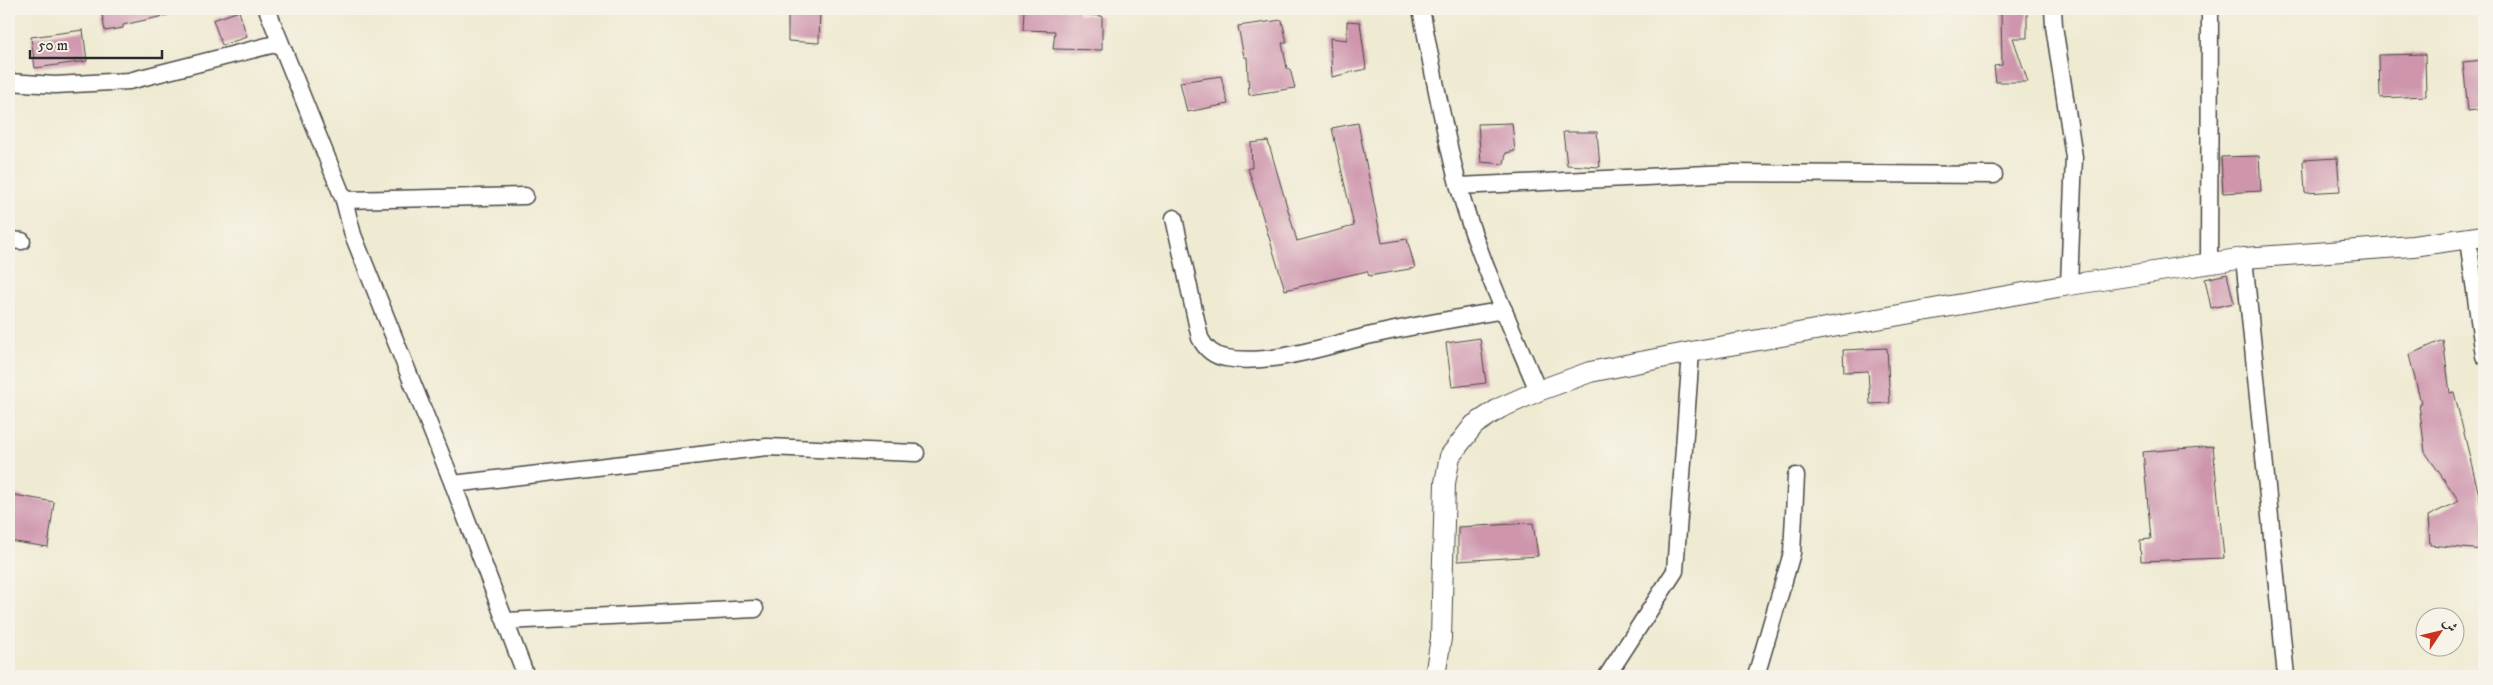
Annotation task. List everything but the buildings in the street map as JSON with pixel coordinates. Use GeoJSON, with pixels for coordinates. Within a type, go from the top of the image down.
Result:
{"type":"FeatureCollection","features":[{"type":"Feature","properties":{"kind":"street"},"geometry":{"type":"LineString","coordinates":[[267,9],[279,43],[344,200],[353,235],[453,484],[526,676]]}},
{"type":"Feature","properties":{"kind":"street"},"geometry":{"type":"LineString","coordinates":[[1421,9],[1434,80],[1459,186],[1483,258],[1538,391]]}},
{"type":"Feature","properties":{"kind":"street"},"geometry":{"type":"LineString","coordinates":[[2053,9],[2074,157],[2069,285]]}},
{"type":"Feature","properties":{"kind":"street"},"geometry":{"type":"LineString","coordinates":[[2209,264],[2210,9]]}},
{"type":"Feature","properties":{"kind":"street"},"geometry":{"type":"LineString","coordinates":[[9,82],[55,85],[129,81],[279,43]]}},
{"type":"Feature","properties":{"kind":"street"},"geometry":{"type":"LineString","coordinates":[[1459,186],[1728,173],[1994,175]]}},
{"type":"Feature","properties":{"kind":"street"},"geometry":{"type":"LineString","coordinates":[[344,200],[525,196]]}},
{"type":"Feature","properties":{"kind":"street"},"geometry":{"type":"LineString","coordinates":[[1174,218],[1200,338],[1207,349],[1225,358],[1242,359],[1280,356],[1374,334],[1504,310]]}},
{"type":"Feature","properties":{"kind":"street"},"geometry":{"type":"LineString","coordinates":[[1436,676],[1441,638],[1446,483],[1450,456],[1474,425],[1500,408],[1538,391],[1590,372],[1691,352],[2069,285],[2244,258],[2476,238],[2484,356]]}},
{"type":"Feature","properties":{"kind":"street"},"geometry":{"type":"LineString","coordinates":[[2244,258],[2286,676]]}},
{"type":"Feature","properties":{"kind":"street"},"geometry":{"type":"LineString","coordinates":[[1607,676],[1675,571],[1691,352]]}},
{"type":"Feature","properties":{"kind":"street"},"geometry":{"type":"LineString","coordinates":[[453,484],[767,447],[916,454]]}},
{"type":"Feature","properties":{"kind":"street"},"geometry":{"type":"LineString","coordinates":[[1756,676],[1792,554],[1796,476]]}},
{"type":"Feature","properties":{"kind":"street"},"geometry":{"type":"LineString","coordinates":[[506,621],[755,609]]}}]}
